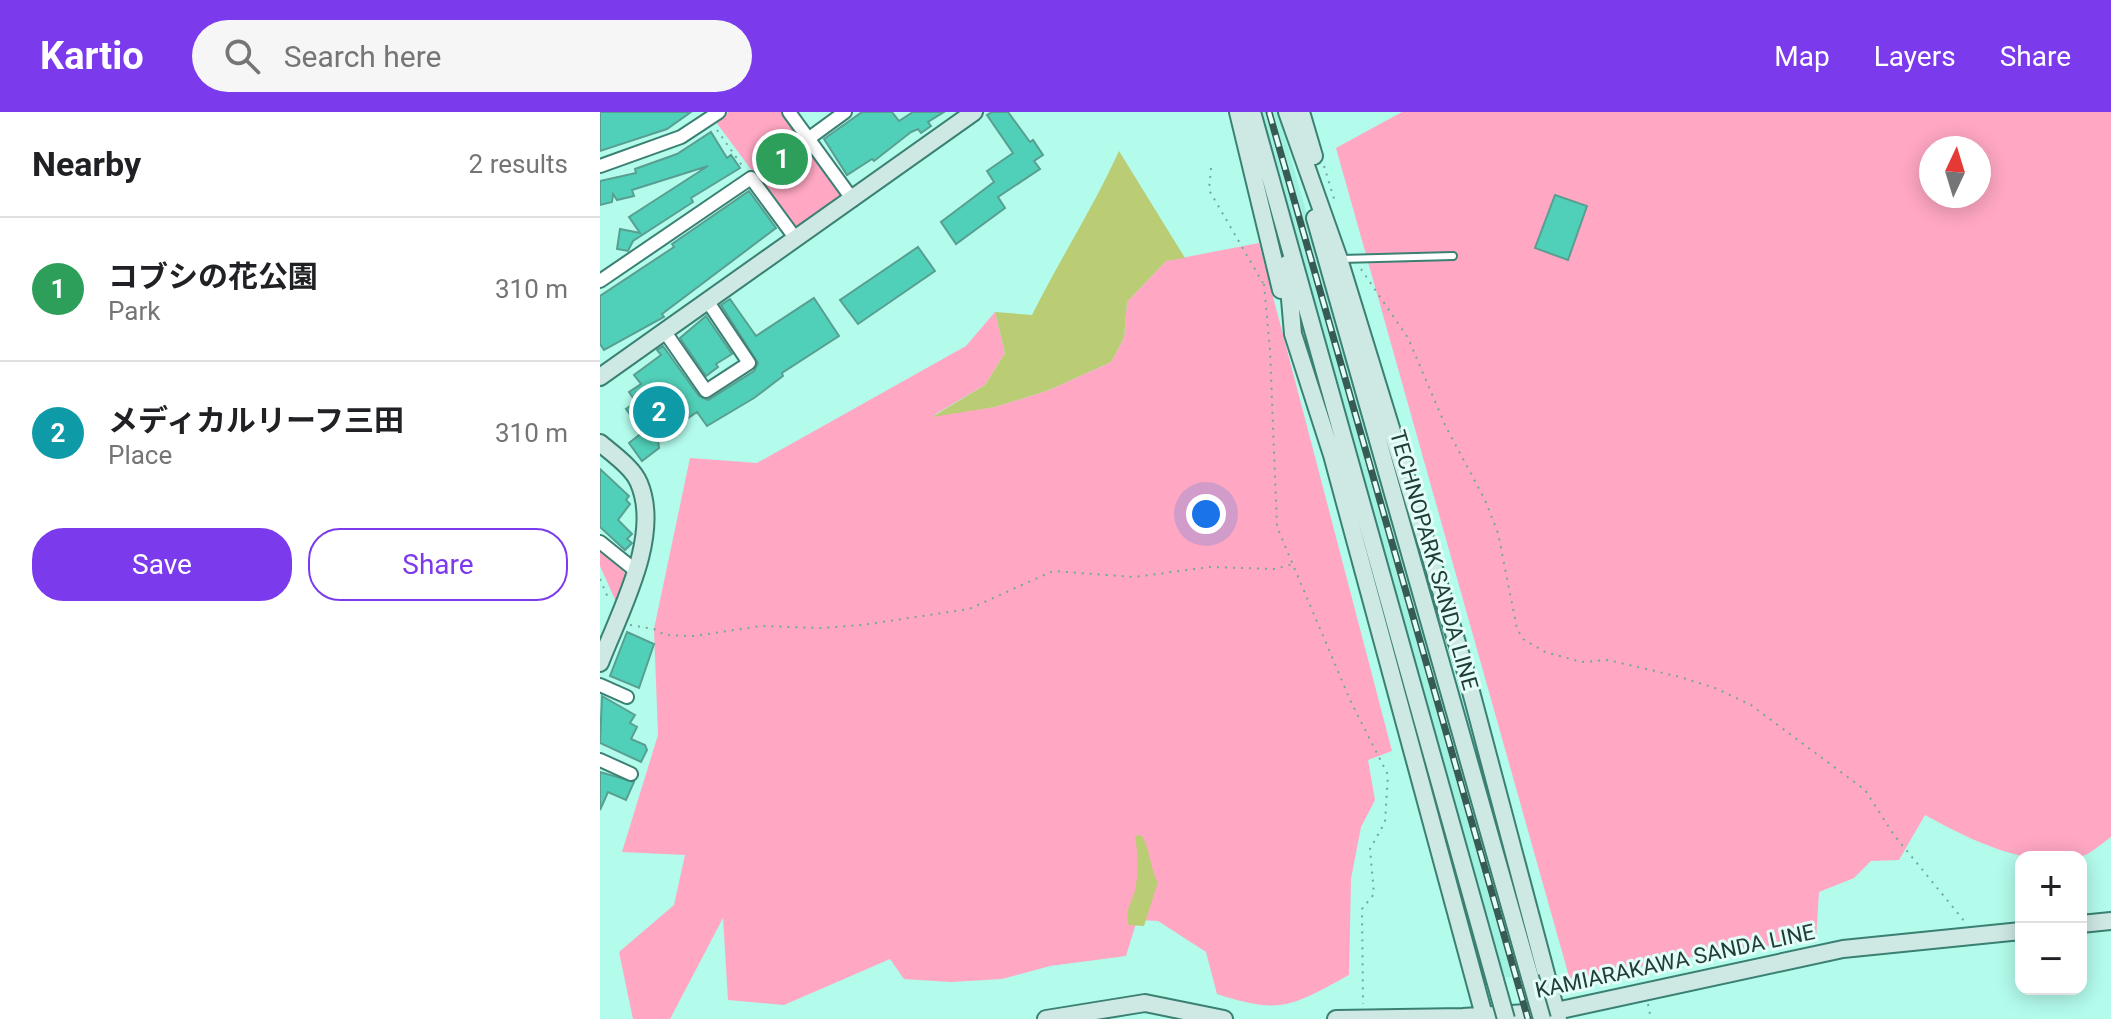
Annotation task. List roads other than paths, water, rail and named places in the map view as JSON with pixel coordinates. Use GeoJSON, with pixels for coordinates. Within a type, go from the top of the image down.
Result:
{"type":"FeatureCollection","features":[{"type":"Feature","properties":{"kind":"main road"},"geometry":{"type":"LineString","coordinates":[[602,369],[665,332],[974,112]]}},
{"type":"Feature","properties":{"kind":"main road"},"geometry":{"type":"LineString","coordinates":[[1238,112],[1293,334],[1332,455],[1484,1018]]}},
{"type":"Feature","properties":{"kind":"main road"},"geometry":{"type":"LineString","coordinates":[[1252,112],[1288,250],[1506,1019]]}},
{"type":"Feature","properties":{"kind":"main road"},"geometry":{"type":"LineString","coordinates":[[1286,112],[1343,256]]}},
{"type":"Feature","properties":{"kind":"main road","name":"TECHNOPARK SANDA LINE"},"geometry":{"type":"LineString","coordinates":[[1286,112],[1530,977],[1552,1016]]}},
{"type":"Feature","properties":{"kind":"main road"},"geometry":{"type":"LineString","coordinates":[[1301,112],[1465,669],[1552,1016]]}},
{"type":"Feature","properties":{"kind":"main road"},"geometry":{"type":"LineString","coordinates":[[1288,250],[1286,280],[1293,334]]}},
{"type":"Feature","properties":{"kind":"main road"},"geometry":{"type":"LineString","coordinates":[[600,443],[639,482],[645,511],[636,571],[620,615],[605,635],[600,663]]}},
{"type":"Feature","properties":{"kind":"main road"},"geometry":{"type":"LineString","coordinates":[[2087,923],[2111,921]]}},
{"type":"Feature","properties":{"kind":"main road","name":"KAMIARAKAWA SANDA LINE"},"geometry":{"type":"LineString","coordinates":[[1336,1019],[1552,1016],[1816,954],[2015,932]]}},
{"type":"Feature","properties":{"kind":"main road"},"geometry":{"type":"LineString","coordinates":[[1046,1019],[1145,1003],[1224,1019]]}},
{"type":"Feature","properties":{"kind":"street"},"geometry":{"type":"LineString","coordinates":[[789,112],[853,200]]}},
{"type":"Feature","properties":{"kind":"street"},"geometry":{"type":"LineString","coordinates":[[808,139],[845,112]]}},
{"type":"Feature","properties":{"kind":"street"},"geometry":{"type":"LineString","coordinates":[[600,166],[658,147],[715,115]]}},
{"type":"Feature","properties":{"kind":"street"},"geometry":{"type":"LineString","coordinates":[[600,281],[751,178],[796,239]]}},
{"type":"Feature","properties":{"kind":"street"},"geometry":{"type":"LineString","coordinates":[[665,332],[706,391],[749,363],[708,302]]}},
{"type":"Feature","properties":{"kind":"street"},"geometry":{"type":"LineString","coordinates":[[600,542],[636,571]]}},
{"type":"Feature","properties":{"kind":"street"},"geometry":{"type":"LineString","coordinates":[[600,685],[627,697]]}},
{"type":"Feature","properties":{"kind":"street"},"geometry":{"type":"LineString","coordinates":[[600,760],[631,774]]}},
{"type":"Feature","properties":{"kind":"lane"},"geometry":{"type":"LineString","coordinates":[[1343,256],[1453,256]]}},
{"type":"Feature","properties":{"kind":"railway"},"geometry":{"type":"LineString","coordinates":[[1269,112],[1528,1019]]}},
{"type":"Feature","properties":{"kind":"place","name":"コブシの花公園"},"geometry":{"type":"Point","coordinates":[782,159]}},
{"type":"Feature","properties":{"kind":"place","name":"メディカルリーフ三田"},"geometry":{"type":"Point","coordinates":[659,412]}}]}
